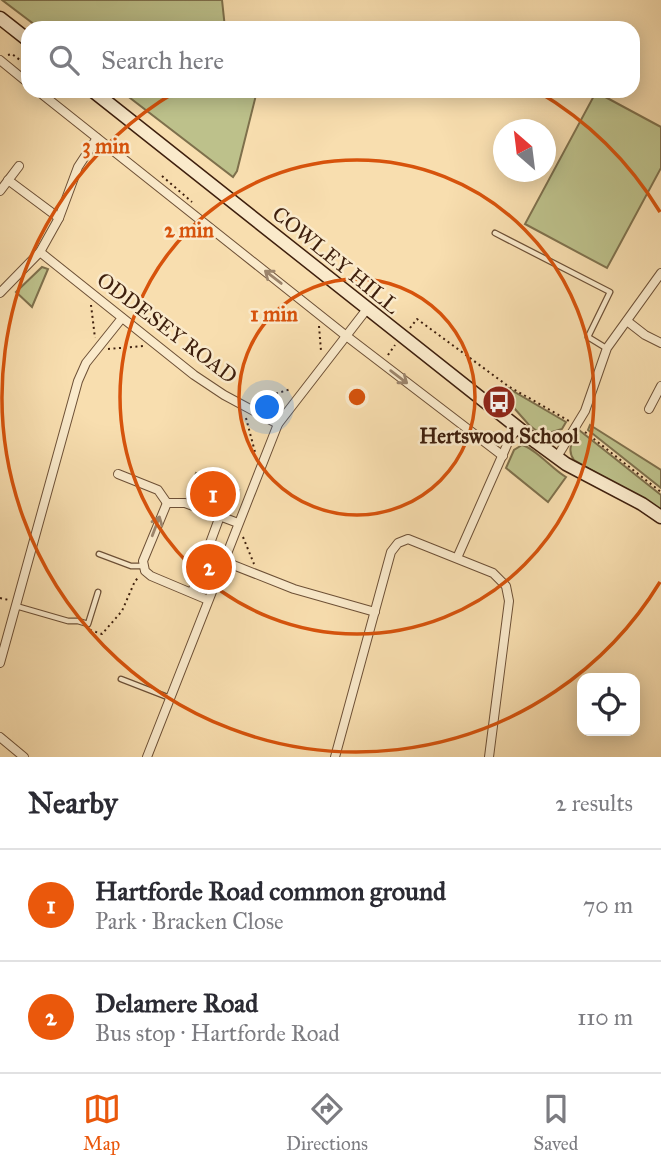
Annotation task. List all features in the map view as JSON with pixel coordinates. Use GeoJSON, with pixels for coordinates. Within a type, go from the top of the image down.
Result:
{"type":"FeatureCollection","features":[{"type":"Feature","properties":{"kind":"main road"},"geometry":{"type":"LineString","coordinates":[[0,18],[21,34]]}},
{"type":"Feature","properties":{"kind":"main road","name":"COWLEY HILL"},"geometry":{"type":"LineString","coordinates":[[102,98],[366,309],[566,464],[661,517]]}},
{"type":"Feature","properties":{"kind":"street"},"geometry":{"type":"LineString","coordinates":[[1,61],[21,77]]}},
{"type":"Feature","properties":{"kind":"street"},"geometry":{"type":"LineString","coordinates":[[47,98],[345,335],[503,456]]}},
{"type":"Feature","properties":{"kind":"street"},"geometry":{"type":"LineString","coordinates":[[0,293],[40,252],[59,218],[78,167],[97,138]]}},
{"type":"Feature","properties":{"kind":"street"},"geometry":{"type":"LineString","coordinates":[[0,191],[19,166]]}},
{"type":"Feature","properties":{"kind":"street"},"geometry":{"type":"LineString","coordinates":[[8,180],[59,218]]}},
{"type":"Feature","properties":{"kind":"street","name":"ODDESEY ROAD"},"geometry":{"type":"LineString","coordinates":[[40,252],[194,375],[224,395],[278,424]]}},
{"type":"Feature","properties":{"kind":"street"},"geometry":{"type":"LineString","coordinates":[[557,457],[577,426],[607,348],[661,273]]}},
{"type":"Feature","properties":{"kind":"street"},"geometry":{"type":"LineString","coordinates":[[146,757],[278,424],[366,309]]}},
{"type":"Feature","properties":{"kind":"street"},"geometry":{"type":"LineString","coordinates":[[0,663],[78,381],[86,363],[122,318]]}},
{"type":"Feature","properties":{"kind":"street"},"geometry":{"type":"LineString","coordinates":[[627,321],[661,343]]}},
{"type":"Feature","properties":{"kind":"street"},"geometry":{"type":"LineString","coordinates":[[649,409],[661,386]]}},
{"type":"Feature","properties":{"kind":"street"},"geometry":{"type":"LineString","coordinates":[[457,558],[519,427]]}},
{"type":"Feature","properties":{"kind":"street"},"geometry":{"type":"LineString","coordinates":[[118,474],[158,490],[167,503]]}},
{"type":"Feature","properties":{"kind":"street"},"geometry":{"type":"LineString","coordinates":[[167,503],[185,503],[238,523]]}},
{"type":"Feature","properties":{"kind":"street"},"geometry":{"type":"LineString","coordinates":[[167,503],[143,561],[144,569],[152,576],[208,600]]}},
{"type":"Feature","properties":{"kind":"street"},"geometry":{"type":"LineString","coordinates":[[192,592],[220,516]]}},
{"type":"Feature","properties":{"kind":"street"},"geometry":{"type":"LineString","coordinates":[[335,757],[391,552],[398,543],[408,539],[493,573],[506,586],[509,601],[489,757]]}},
{"type":"Feature","properties":{"kind":"street"},"geometry":{"type":"LineString","coordinates":[[223,561],[295,589],[375,612]]}},
{"type":"Feature","properties":{"kind":"street"},"geometry":{"type":"LineString","coordinates":[[0,737],[24,757]]}},
{"type":"Feature","properties":{"kind":"lane"},"geometry":{"type":"LineString","coordinates":[[495,233],[610,292],[588,337],[607,348]]}},
{"type":"Feature","properties":{"kind":"lane"},"geometry":{"type":"LineString","coordinates":[[99,554],[144,569]]}},
{"type":"Feature","properties":{"kind":"lane"},"geometry":{"type":"LineString","coordinates":[[16,606],[88,624],[98,592]]}},
{"type":"Feature","properties":{"kind":"lane"},"geometry":{"type":"LineString","coordinates":[[121,680],[170,698]]}},
{"type":"Feature","properties":{"kind":"path"},"geometry":{"type":"LineString","coordinates":[[1,61],[12,54],[21,61]]}},
{"type":"Feature","properties":{"kind":"path"},"geometry":{"type":"LineString","coordinates":[[90,302],[95,339]]}},
{"type":"Feature","properties":{"kind":"path"},"geometry":{"type":"LineString","coordinates":[[318,318],[321,351]]}},
{"type":"Feature","properties":{"kind":"path"},"geometry":{"type":"LineString","coordinates":[[407,331],[417,319],[508,386],[577,426],[661,492]]}},
{"type":"Feature","properties":{"kind":"path"},"geometry":{"type":"LineString","coordinates":[[386,358],[398,341]]}},
{"type":"Feature","properties":{"kind":"path"},"geometry":{"type":"LineString","coordinates":[[107,349],[144,346]]}},
{"type":"Feature","properties":{"kind":"path"},"geometry":{"type":"LineString","coordinates":[[493,393],[508,386]]}},
{"type":"Feature","properties":{"kind":"path"},"geometry":{"type":"LineString","coordinates":[[251,401],[291,390]]}},
{"type":"Feature","properties":{"kind":"path"},"geometry":{"type":"LineString","coordinates":[[245,414],[256,452]]}},
{"type":"Feature","properties":{"kind":"path"},"geometry":{"type":"LineString","coordinates":[[243,537],[256,568]]}},
{"type":"Feature","properties":{"kind":"path"},"geometry":{"type":"LineString","coordinates":[[68,621],[102,634],[122,611],[135,581],[144,569]]}},
{"type":"Feature","properties":{"kind":"green space"},"geometry":{"type":"Polygon","coordinates":[[[2,0],[222,0],[224,21],[30,21],[2,0]]]}},
{"type":"Feature","properties":{"kind":"green space"},"geometry":{"type":"Polygon","coordinates":[[[130,98],[255,98],[237,171],[233,177],[130,98]]]}},
{"type":"Feature","properties":{"kind":"green space"},"geometry":{"type":"Polygon","coordinates":[[[593,98],[607,98],[661,127],[661,168],[607,268],[525,224],[548,182],[556,182],[556,166],[593,98]]]}},
{"type":"Feature","properties":{"kind":"green space"},"geometry":{"type":"Polygon","coordinates":[[[42,267],[48,269],[32,307],[16,292],[42,267]]]}},
{"type":"Feature","properties":{"kind":"green space"},"geometry":{"type":"Polygon","coordinates":[[[508,388],[566,422],[562,429],[542,435],[529,425],[507,400],[510,396],[502,390],[508,388]]]}},
{"type":"Feature","properties":{"kind":"green space"},"geometry":{"type":"Polygon","coordinates":[[[590,425],[661,470],[661,488],[588,430],[590,425]]]}},
{"type":"Feature","properties":{"kind":"green space"},"geometry":{"type":"Polygon","coordinates":[[[579,430],[661,495],[661,510],[574,460],[570,449],[579,430]]]}},
{"type":"Feature","properties":{"kind":"green space"},"geometry":{"type":"Polygon","coordinates":[[[522,445],[566,477],[548,502],[506,468],[514,450],[522,445]]]}},
{"type":"Feature","properties":{"kind":"green space"},"geometry":{"type":"Polygon","coordinates":[[[196,473],[239,490],[231,509],[223,512],[187,498],[196,473]]]}},
{"type":"Feature","properties":{"kind":"place","name":"Hertswood School"},"geometry":{"type":"Point","coordinates":[499,402]}},
{"type":"Feature","properties":{"kind":"place","name":"Hartforde Road common ground"},"geometry":{"type":"Point","coordinates":[213,494]}},
{"type":"Feature","properties":{"kind":"place","name":"Delamere Road"},"geometry":{"type":"Point","coordinates":[209,567]}}]}
